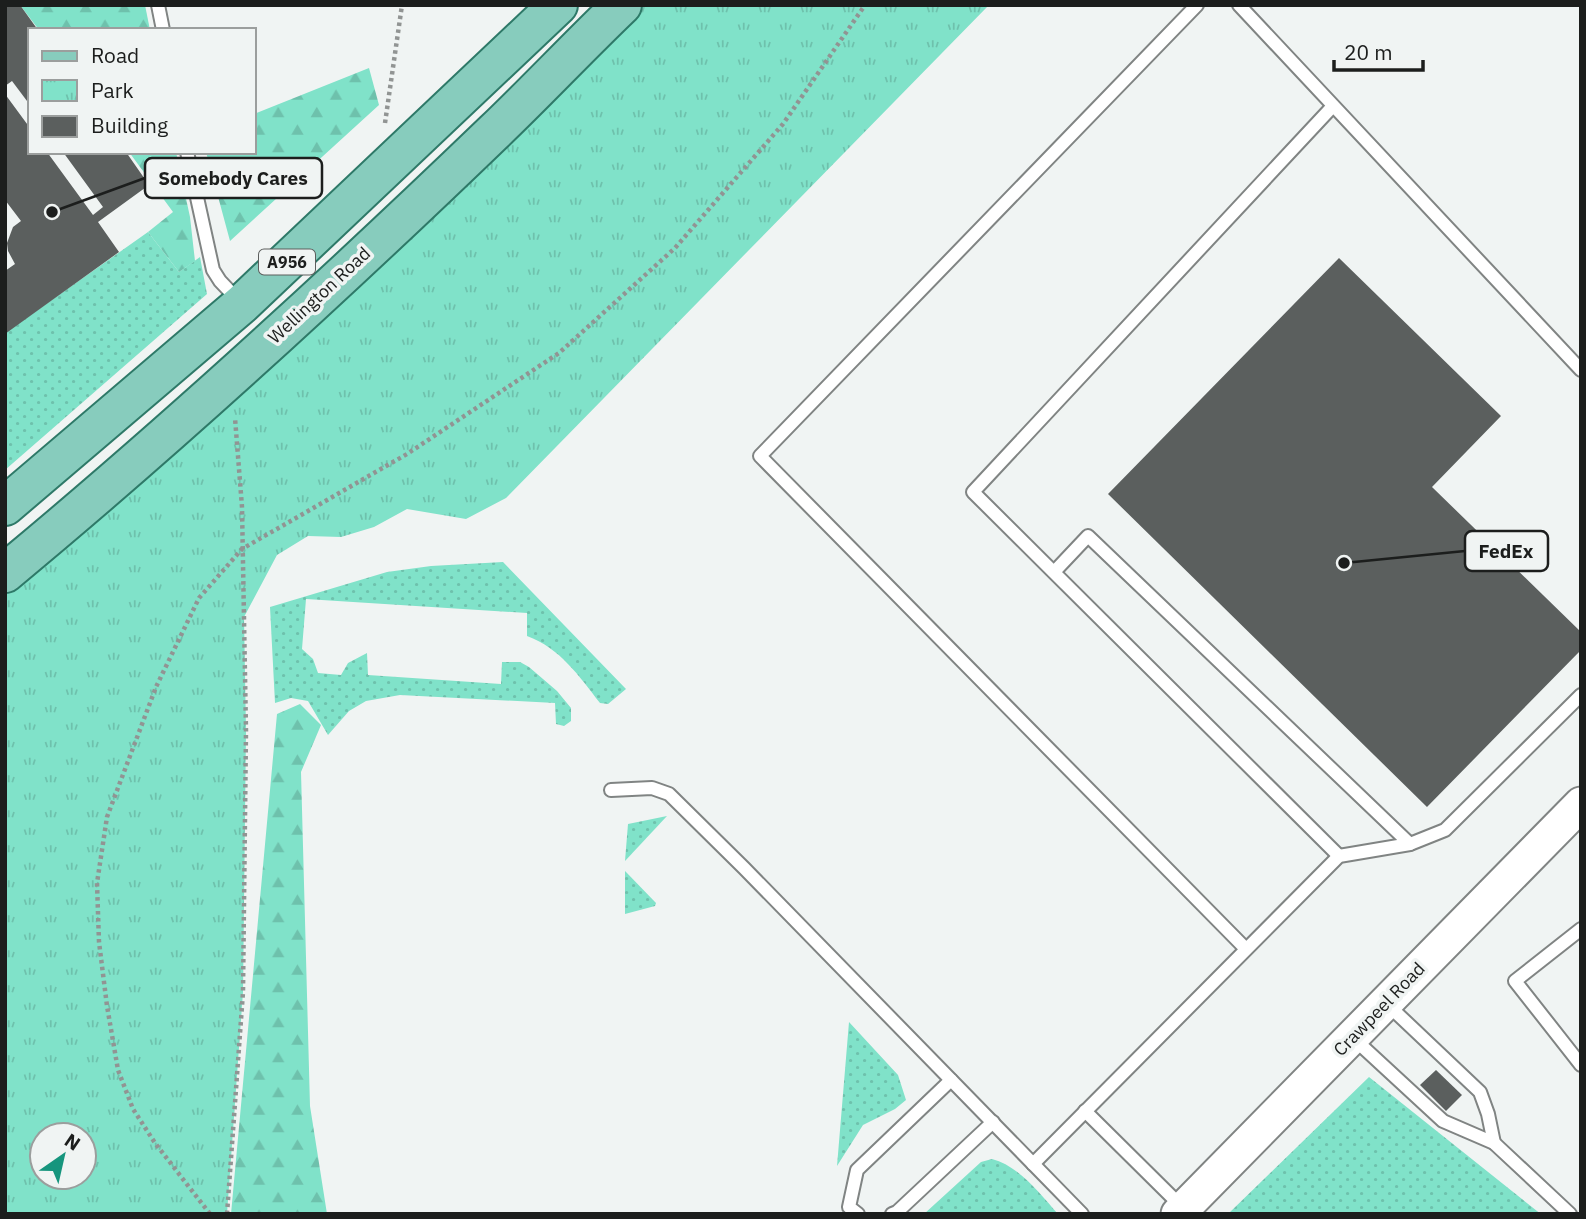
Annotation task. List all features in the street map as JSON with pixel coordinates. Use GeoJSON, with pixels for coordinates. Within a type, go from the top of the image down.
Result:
{"type":"FeatureCollection","features":[{"type":"Feature","properties":{"kind":"main road","name":"A956"},"geometry":{"type":"LineString","coordinates":[[5,506],[242,303],[558,5]]}},
{"type":"Feature","properties":{"kind":"main road","name":"Wellington Road"},"geometry":{"type":"LineString","coordinates":[[5,573],[292,321],[495,131],[622,5]]}},
{"type":"Feature","properties":{"kind":"street","name":"Crawpeel Road"},"geometry":{"type":"LineString","coordinates":[[1180,1211],[1581,804]]}},
{"type":"Feature","properties":{"kind":"lane"},"geometry":{"type":"LineString","coordinates":[[158,5],[163,28]]}},
{"type":"Feature","properties":{"kind":"lane"},"geometry":{"type":"LineString","coordinates":[[1197,5],[760,456],[1245,948]]}},
{"type":"Feature","properties":{"kind":"lane"},"geometry":{"type":"LineString","coordinates":[[1238,5],[1581,370]]}},
{"type":"Feature","properties":{"kind":"lane"},"geometry":{"type":"LineString","coordinates":[[1333,106],[972,492],[1339,856]]}},
{"type":"Feature","properties":{"kind":"lane"},"geometry":{"type":"LineString","coordinates":[[187,154],[213,270],[242,303]]}},
{"type":"Feature","properties":{"kind":"lane"},"geometry":{"type":"LineString","coordinates":[[1054,572],[1088,536],[1410,844]]}},
{"type":"Feature","properties":{"kind":"lane"},"geometry":{"type":"LineString","coordinates":[[1034,1164],[1339,856],[1410,844],[1445,830],[1581,695]]}},
{"type":"Feature","properties":{"kind":"lane"},"geometry":{"type":"LineString","coordinates":[[611,790],[652,788],[669,794],[1082,1214]]}},
{"type":"Feature","properties":{"kind":"lane"},"geometry":{"type":"LineString","coordinates":[[1581,929],[1515,981],[1581,1065]]}},
{"type":"Feature","properties":{"kind":"lane"},"geometry":{"type":"LineString","coordinates":[[1385,1002],[1480,1092],[1494,1143]]}},
{"type":"Feature","properties":{"kind":"lane"},"geometry":{"type":"LineString","coordinates":[[1352,1037],[1443,1121],[1494,1143],[1570,1214]]}},
{"type":"Feature","properties":{"kind":"lane"},"geometry":{"type":"LineString","coordinates":[[858,1214],[849,1208],[857,1170],[951,1080]]}},
{"type":"Feature","properties":{"kind":"lane"},"geometry":{"type":"LineString","coordinates":[[1085,1111],[1180,1211]]}},
{"type":"Feature","properties":{"kind":"lane"},"geometry":{"type":"LineString","coordinates":[[892,1214],[993,1122]]}},
{"type":"Feature","properties":{"kind":"path"},"geometry":{"type":"LineString","coordinates":[[379,176],[402,5]]}},
{"type":"Feature","properties":{"kind":"path"},"geometry":{"type":"LineString","coordinates":[[210,1214],[155,1143],[133,1109],[118,1069],[99,942],[97,883],[107,817],[156,687],[199,598],[243,549],[407,454],[559,353],[675,248],[783,124],[865,5]]}},
{"type":"Feature","properties":{"kind":"path"},"geometry":{"type":"LineString","coordinates":[[227,1214],[243,992],[246,731],[242,506],[234,408]]}},
{"type":"Feature","properties":{"kind":"green space"},"geometry":{"type":"Polygon","coordinates":[[[20,5],[145,5],[150,28],[37,28],[20,5]]]}},
{"type":"Feature","properties":{"kind":"green space"},"geometry":{"type":"Polygon","coordinates":[[[622,5],[989,5],[506,498],[466,519],[407,509],[374,527],[341,537],[308,536],[277,555],[244,617],[246,731],[243,992],[227,1214],[5,1214],[5,573],[622,5]]]}},
{"type":"Feature","properties":{"kind":"green space"},"geometry":{"type":"Polygon","coordinates":[[[369,68],[379,105],[230,241],[207,154],[256,154],[256,113],[369,68]]]}},
{"type":"Feature","properties":{"kind":"green space"},"geometry":{"type":"Polygon","coordinates":[[[130,154],[176,154],[190,217],[195,261],[179,272],[148,232],[173,212],[130,154]]]}},
{"type":"Feature","properties":{"kind":"green space"},"geometry":{"type":"Polygon","coordinates":[[[148,232],[179,272],[200,257],[207,294],[5,470],[5,333],[148,232]]]}},
{"type":"Feature","properties":{"kind":"green space"},"geometry":{"type":"Polygon","coordinates":[[[503,562],[626,689],[608,704],[600,703],[559,655],[527,636],[527,613],[306,599],[302,649],[313,659],[318,673],[341,675],[348,663],[367,653],[368,675],[501,684],[502,662],[520,662],[557,691],[571,708],[571,721],[564,726],[556,724],[555,703],[400,695],[366,701],[349,711],[328,735],[308,701],[291,698],[275,703],[270,607],[387,572],[431,566],[503,562]]]}},
{"type":"Feature","properties":{"kind":"green space"},"geometry":{"type":"Polygon","coordinates":[[[300,704],[321,725],[301,772],[310,1106],[327,1214],[231,1214],[277,714],[300,704]]]}},
{"type":"Feature","properties":{"kind":"green space"},"geometry":{"type":"Polygon","coordinates":[[[667,816],[625,861],[628,824],[667,816]]]}},
{"type":"Feature","properties":{"kind":"green space"},"geometry":{"type":"Polygon","coordinates":[[[625,871],[656,903],[655,906],[625,914],[625,871]]]}},
{"type":"Feature","properties":{"kind":"green space"},"geometry":{"type":"Polygon","coordinates":[[[849,1022],[898,1075],[906,1100],[895,1109],[863,1125],[837,1166],[849,1022]]]}},
{"type":"Feature","properties":{"kind":"green space"},"geometry":{"type":"Polygon","coordinates":[[[1369,1077],[1537,1211],[1541,1214],[1228,1214],[1369,1077]]]}},
{"type":"Feature","properties":{"kind":"green space"},"geometry":{"type":"Polygon","coordinates":[[[992,1159],[1020,1174],[1058,1214],[924,1214],[981,1162],[992,1159]]]}},
{"type":"Feature","properties":{"kind":"building"},"geometry":{"type":"Polygon","coordinates":[[[5,5],[20,5],[37,28],[28,28],[28,102],[12,81],[5,86],[5,5]]]}},
{"type":"Feature","properties":{"kind":"building"},"geometry":{"type":"Polygon","coordinates":[[[5,94],[28,125],[28,154],[48,154],[93,215],[103,207],[64,154],[127,154],[149,185],[98,222],[119,252],[5,334],[5,271],[15,264],[7,243],[13,227],[21,221],[5,200],[5,94]]]}},
{"type":"Feature","properties":{"kind":"building"},"geometry":{"type":"Polygon","coordinates":[[[1339,258],[1501,416],[1432,487],[1581,632],[1581,650],[1427,807],[1108,494],[1339,258]]]}},
{"type":"Feature","properties":{"kind":"building"},"geometry":{"type":"Polygon","coordinates":[[[1436,1070],[1462,1095],[1446,1111],[1420,1085],[1436,1070]]]}},
{"type":"Feature","properties":{"kind":"place","name":"Somebody Cares"},"geometry":{"type":"Point","coordinates":[52,212]}},
{"type":"Feature","properties":{"kind":"place","name":"FedEx"},"geometry":{"type":"Point","coordinates":[1344,563]}}]}
